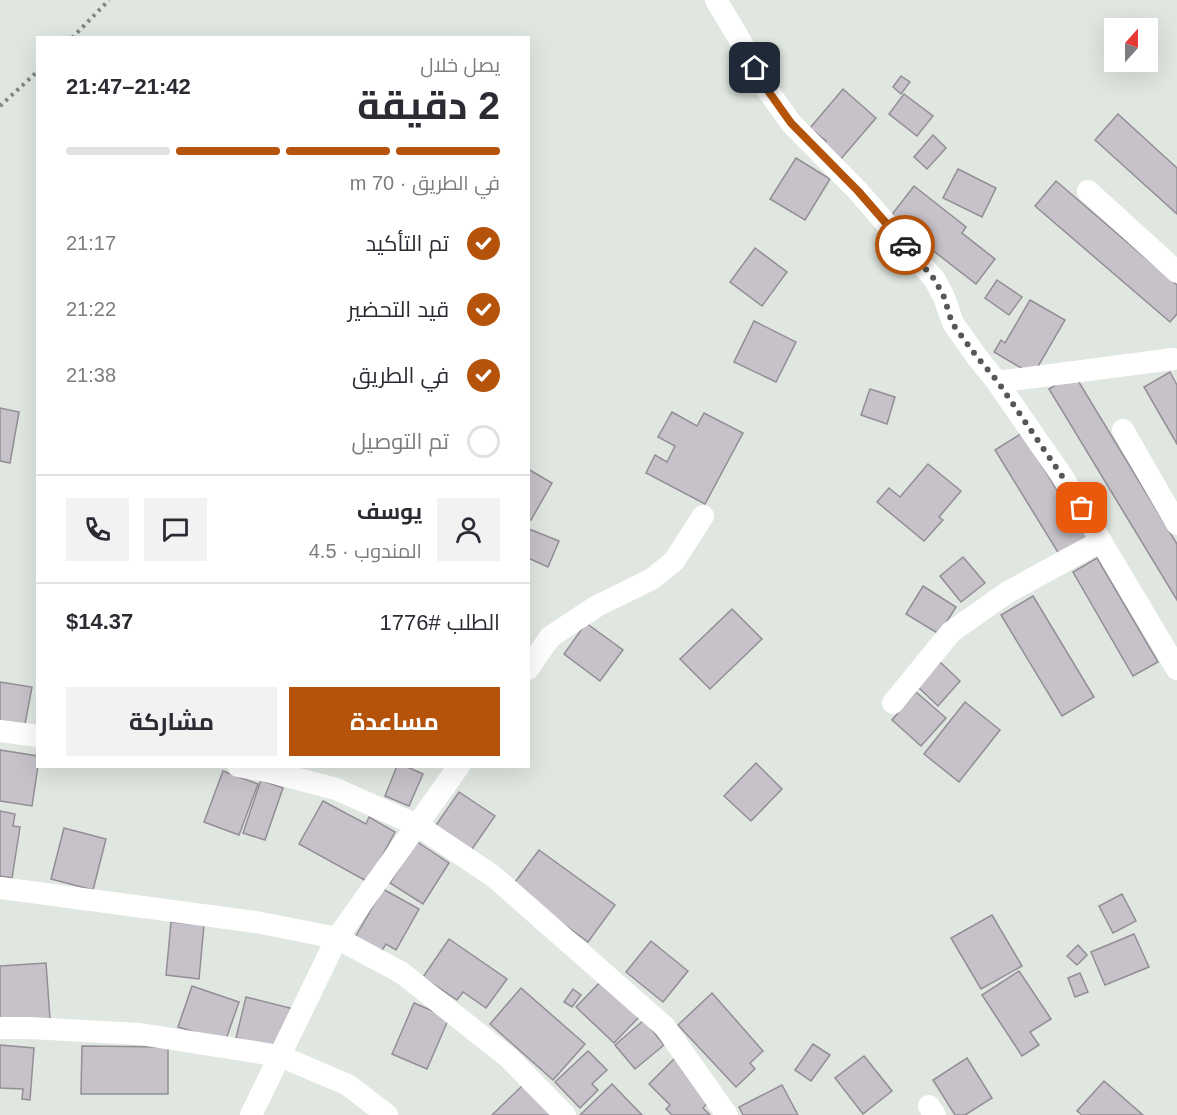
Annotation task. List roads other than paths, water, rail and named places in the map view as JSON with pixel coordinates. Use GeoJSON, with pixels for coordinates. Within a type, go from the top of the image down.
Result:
{"type":"FeatureCollection","features":[{"type":"Feature","properties":{"kind":"street"},"geometry":{"type":"LineString","coordinates":[[716,0],[764,85],[791,123],[858,191],[935,280],[944,297],[952,323],[998,382],[1062,476],[1177,669]]}},
{"type":"Feature","properties":{"kind":"street"},"geometry":{"type":"LineString","coordinates":[[1088,191],[1177,272]]}},
{"type":"Feature","properties":{"kind":"street"},"geometry":{"type":"LineString","coordinates":[[998,382],[1176,358]]}},
{"type":"Feature","properties":{"kind":"street"},"geometry":{"type":"LineString","coordinates":[[1123,430],[1177,524]]}},
{"type":"Feature","properties":{"kind":"street"},"geometry":{"type":"LineString","coordinates":[[530,666],[550,637],[597,606],[652,579],[674,561],[703,516]]}},
{"type":"Feature","properties":{"kind":"street"},"geometry":{"type":"LineString","coordinates":[[892,703],[951,632],[1008,592],[1101,541]]}},
{"type":"Feature","properties":{"kind":"street"},"geometry":{"type":"LineString","coordinates":[[0,731],[36,736]]}},
{"type":"Feature","properties":{"kind":"street"},"geometry":{"type":"LineString","coordinates":[[249,768],[336,789],[417,825],[493,876],[665,1027],[727,1115]]}},
{"type":"Feature","properties":{"kind":"street"},"geometry":{"type":"LineString","coordinates":[[251,1115],[337,938],[458,768]]}},
{"type":"Feature","properties":{"kind":"street"},"geometry":{"type":"LineString","coordinates":[[0,888],[256,922],[337,938],[402,973],[509,1058],[565,1115]]}},
{"type":"Feature","properties":{"kind":"street"},"geometry":{"type":"LineString","coordinates":[[0,1028],[140,1034],[280,1056],[348,1085],[387,1115]]}}]}
